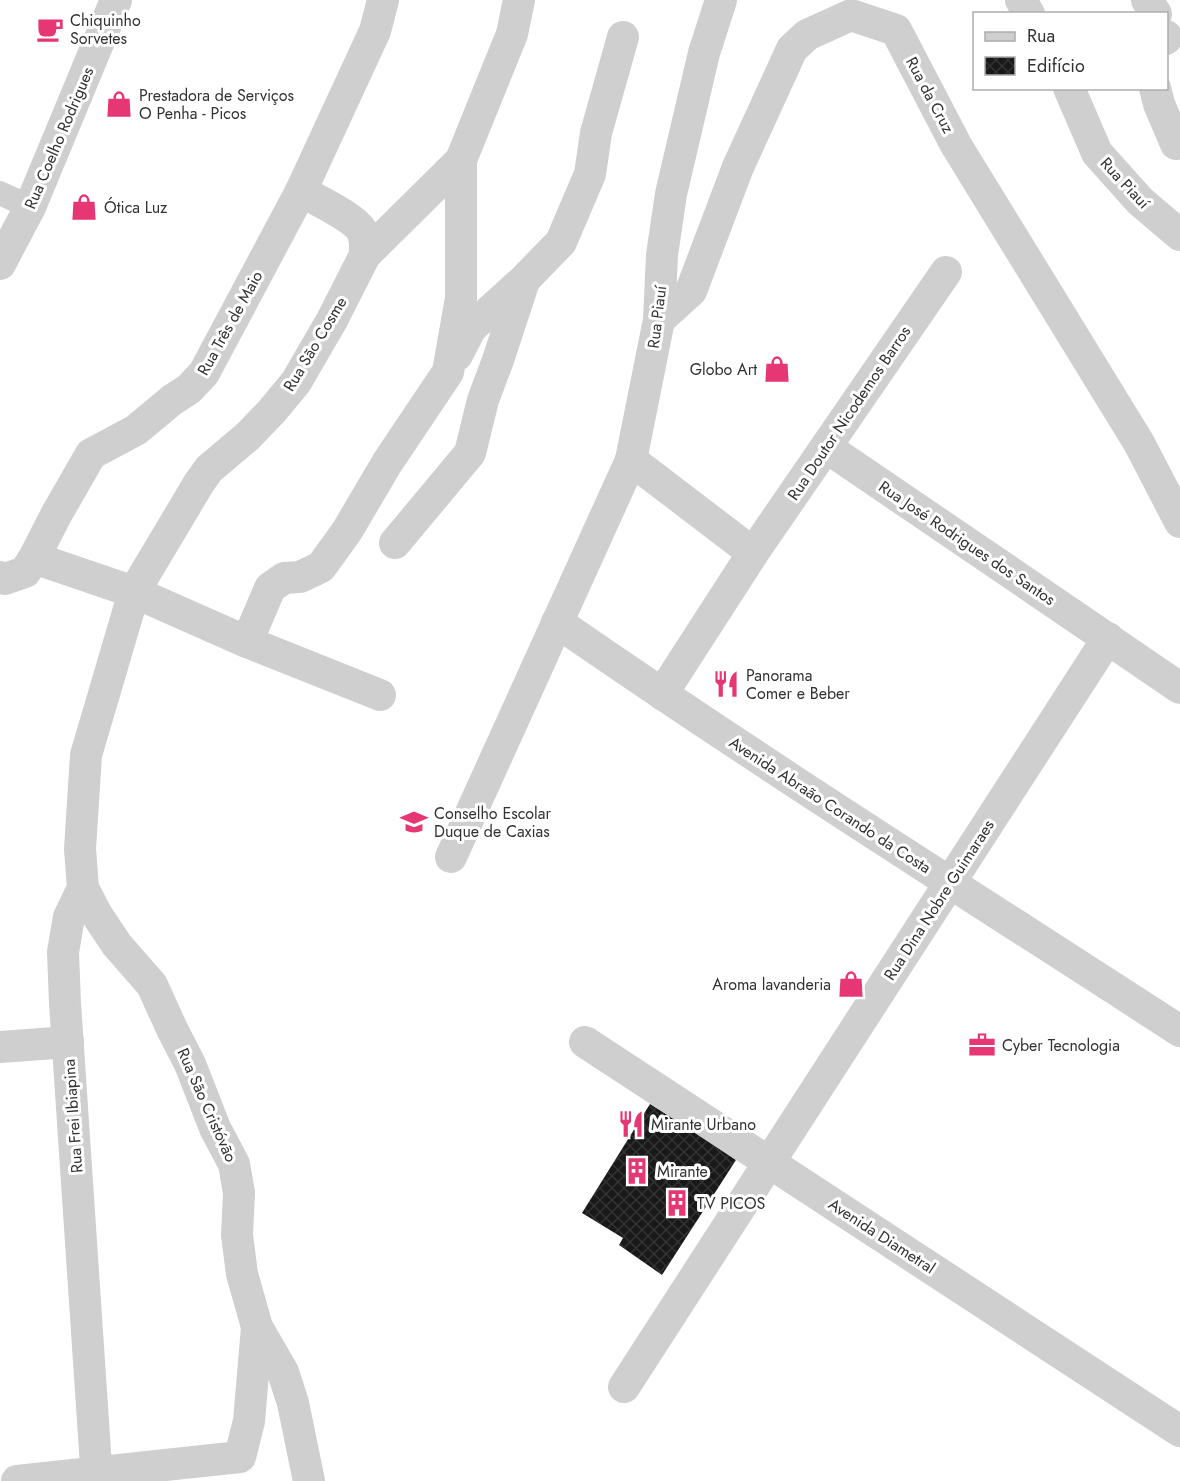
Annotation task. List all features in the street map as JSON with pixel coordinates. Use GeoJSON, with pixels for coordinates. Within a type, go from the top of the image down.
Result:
{"type":"FeatureCollection","features":[{"type":"Feature","properties":{"kind":"street","name":"Rua Três de Maio"},"geometry":{"type":"LineString","coordinates":[[0,577],[5,579],[25,572],[91,454],[136,430],[189,389],[204,373],[301,191],[375,31],[383,0]]}},
{"type":"Feature","properties":{"kind":"street"},"geometry":{"type":"LineString","coordinates":[[375,31],[397,0]]}},
{"type":"Feature","properties":{"kind":"street","name":"Rua São Cosme"},"geometry":{"type":"LineString","coordinates":[[83,888],[80,849],[86,755],[134,592],[209,470],[248,436],[296,382],[332,320],[365,255],[461,160],[512,34],[519,0]]}},
{"type":"Feature","properties":{"kind":"street","name":"Rua Piauí"},"geometry":{"type":"LineString","coordinates":[[451,857],[632,460],[659,320],[662,255],[671,194],[704,53],[721,0]]}},
{"type":"Feature","properties":{"kind":"street","name":"Rua Coelho Rodrigues"},"geometry":{"type":"LineString","coordinates":[[0,264],[30,207],[108,3]]}},
{"type":"Feature","properties":{"kind":"street","name":"Rua da Cruz"},"geometry":{"type":"LineString","coordinates":[[659,320],[691,291],[738,167],[792,49],[807,35],[851,15],[896,30],[956,145],[1139,443],[1180,522]]}},
{"type":"Feature","properties":{"kind":"street"},"geometry":{"type":"LineString","coordinates":[[247,642],[270,588],[284,578],[300,577],[321,567],[348,531],[387,463],[448,372],[471,328],[524,280],[561,242],[590,174],[596,133],[623,37]]}},
{"type":"Feature","properties":{"kind":"street","name":"Rua Piauí"},"geometry":{"type":"LineString","coordinates":[[1070,90],[1097,153],[1140,201],[1180,235]]}},
{"type":"Feature","properties":{"kind":"street"},"geometry":{"type":"LineString","coordinates":[[1156,90],[1176,144]]}},
{"type":"Feature","properties":{"kind":"street"},"geometry":{"type":"LineString","coordinates":[[448,372],[461,298],[461,160]]}},
{"type":"Feature","properties":{"kind":"street"},"geometry":{"type":"LineString","coordinates":[[301,191],[352,221],[361,230],[365,240],[365,255]]}},
{"type":"Feature","properties":{"kind":"street"},"geometry":{"type":"LineString","coordinates":[[0,193],[30,207]]}},
{"type":"Feature","properties":{"kind":"street","name":"Rua Doutor Nicodemos Barros"},"geometry":{"type":"LineString","coordinates":[[662,694],[753,553],[946,272]]}},
{"type":"Feature","properties":{"kind":"street"},"geometry":{"type":"LineString","coordinates":[[394,543],[470,453],[483,399],[524,280]]}},
{"type":"Feature","properties":{"kind":"street","name":"Rua José Rodrigues dos Santos"},"geometry":{"type":"LineString","coordinates":[[826,447],[1180,688]]}},
{"type":"Feature","properties":{"kind":"street"},"geometry":{"type":"LineString","coordinates":[[632,460],[753,553]]}},
{"type":"Feature","properties":{"kind":"street"},"geometry":{"type":"LineString","coordinates":[[34,558],[134,592],[247,642],[380,694]]}},
{"type":"Feature","properties":{"kind":"street","name":"Avenida Abraão Corando da Costa"},"geometry":{"type":"LineString","coordinates":[[557,622],[662,694],[1180,1031]]}},
{"type":"Feature","properties":{"kind":"street","name":"Rua Dina Nobre Guimaraes"},"geometry":{"type":"LineString","coordinates":[[624,1388],[1108,638]]}},
{"type":"Feature","properties":{"kind":"street","name":"Rua Frei Ibiapina"},"geometry":{"type":"LineString","coordinates":[[83,888],[69,917],[63,952],[97,1477]]}},
{"type":"Feature","properties":{"kind":"street","name":"Rua São Cristóvão"},"geometry":{"type":"LineString","coordinates":[[83,888],[97,915],[117,945],[152,985],[190,1064],[215,1128],[234,1164],[239,1193],[237,1234],[242,1274],[257,1327],[283,1372],[293,1403],[309,1481]]}},
{"type":"Feature","properties":{"kind":"street"},"geometry":{"type":"LineString","coordinates":[[0,1047],[68,1042]]}},
{"type":"Feature","properties":{"kind":"street","name":"Avenida Diametral"},"geometry":{"type":"LineString","coordinates":[[585,1042],[1180,1431]]}},
{"type":"Feature","properties":{"kind":"street"},"geometry":{"type":"LineString","coordinates":[[17,1481],[97,1477],[240,1457],[249,1421],[257,1327]]}},
{"type":"Feature","properties":{"kind":"building"},"geometry":{"type":"Polygon","coordinates":[[[650,1104],[736,1160],[662,1275],[619,1245],[623,1238],[582,1213],[650,1104]]]}},
{"type":"Feature","properties":{"kind":"place","name":"Chiquinho Sorvetes"},"geometry":{"type":"Point","coordinates":[50,29]}},
{"type":"Feature","properties":{"kind":"place","name":"Prestadora de Serviços O Penha - Picos"},"geometry":{"type":"Point","coordinates":[119,104]}},
{"type":"Feature","properties":{"kind":"place","name":"Ótica Luz"},"geometry":{"type":"Point","coordinates":[84,207]}},
{"type":"Feature","properties":{"kind":"place","name":"Globo Art"},"geometry":{"type":"Point","coordinates":[777,369]}},
{"type":"Feature","properties":{"kind":"place","name":"Panorama Comer e Beber"},"geometry":{"type":"Point","coordinates":[726,684]}},
{"type":"Feature","properties":{"kind":"place","name":"Conselho Escolar Duque de Caxias"},"geometry":{"type":"Point","coordinates":[414,822]}},
{"type":"Feature","properties":{"kind":"place","name":"Aroma lavanderia"},"geometry":{"type":"Point","coordinates":[851,984]}},
{"type":"Feature","properties":{"kind":"place","name":"Cyber Tecnologia"},"geometry":{"type":"Point","coordinates":[982,1045]}},
{"type":"Feature","properties":{"kind":"place","name":"Mirante Urbano"},"geometry":{"type":"Point","coordinates":[631,1124]}},
{"type":"Feature","properties":{"kind":"place","name":"Mirante"},"geometry":{"type":"Point","coordinates":[637,1171]}},
{"type":"Feature","properties":{"kind":"place","name":"TV PICOS"},"geometry":{"type":"Point","coordinates":[677,1203]}}]}
